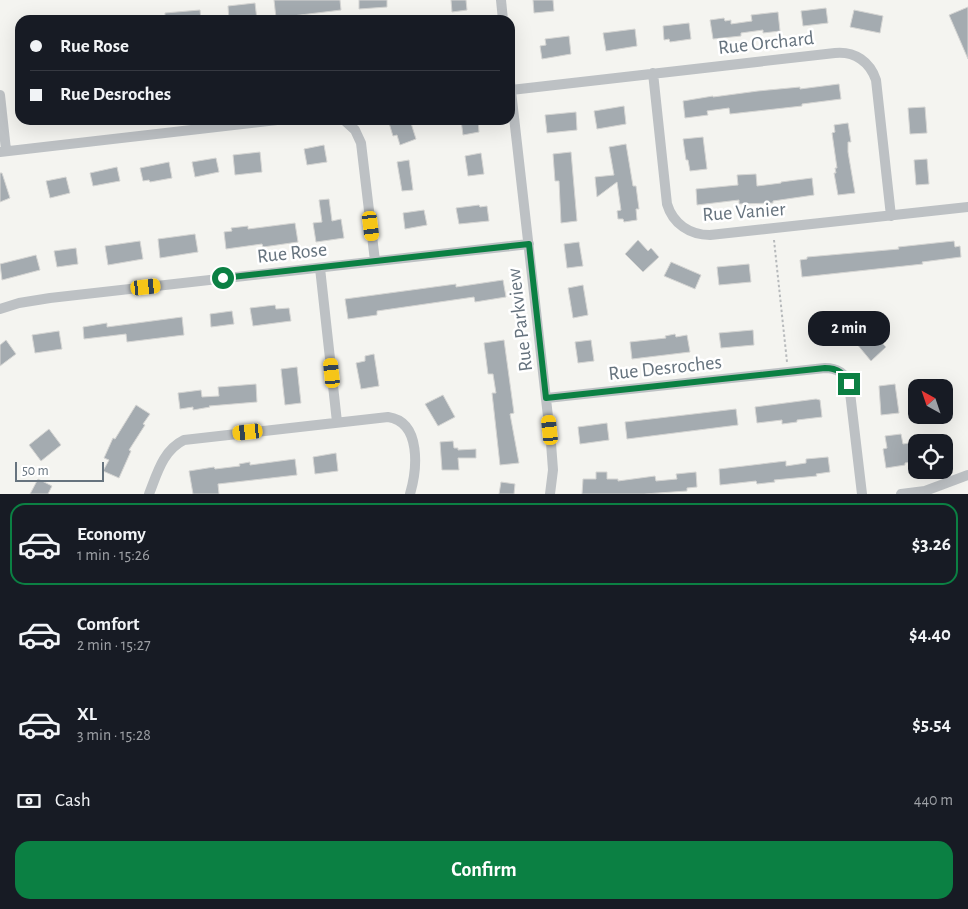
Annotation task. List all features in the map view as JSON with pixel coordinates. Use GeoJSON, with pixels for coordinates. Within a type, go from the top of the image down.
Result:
{"type":"FeatureCollection","features":[{"type":"Feature","properties":{"kind":"street"},"geometry":{"type":"LineString","coordinates":[[502,0],[504,15]]}},
{"type":"Feature","properties":{"kind":"street","name":"Rue Orchard"},"geometry":{"type":"LineString","coordinates":[[515,86],[654,73],[840,52],[859,58],[870,67],[876,80],[891,216]]}},
{"type":"Feature","properties":{"kind":"street","name":"Rue Vanier"},"geometry":{"type":"LineString","coordinates":[[654,73],[666,199],[674,218],[685,229],[700,235],[773,229],[968,207]]}},
{"type":"Feature","properties":{"kind":"street"},"geometry":{"type":"LineString","coordinates":[[0,95],[3,151],[233,125]]}},
{"type":"Feature","properties":{"kind":"street"},"geometry":{"type":"LineString","coordinates":[[350,125],[355,130],[361,143],[375,262]]}},
{"type":"Feature","properties":{"kind":"street","name":"Rue Parkview"},"geometry":{"type":"LineString","coordinates":[[515,125],[553,463],[550,494]]}},
{"type":"Feature","properties":{"kind":"street","name":"Rue Rose"},"geometry":{"type":"LineString","coordinates":[[0,309],[19,303],[50,298],[529,244]]}},
{"type":"Feature","properties":{"kind":"street"},"geometry":{"type":"LineString","coordinates":[[320,268],[337,422]]}},
{"type":"Feature","properties":{"kind":"street","name":"Rue Desroches"},"geometry":{"type":"LineString","coordinates":[[546,398],[829,368],[837,370],[846,377],[850,388],[862,494]]}},
{"type":"Feature","properties":{"kind":"street"},"geometry":{"type":"LineString","coordinates":[[149,494],[166,455],[184,440],[388,417],[400,421],[407,427],[413,438],[414,476],[410,494]]}},
{"type":"Feature","properties":{"kind":"street"},"geometry":{"type":"LineString","coordinates":[[901,494],[925,490],[968,475]]}},
{"type":"Feature","properties":{"kind":"path"},"geometry":{"type":"LineString","coordinates":[[773,229],[788,372]]}},
{"type":"Feature","properties":{"kind":"building"},"geometry":{"type":"Polygon","coordinates":[[[274,0],[340,0],[341,10],[300,15],[276,15],[274,0]]]}},
{"type":"Feature","properties":{"kind":"building"},"geometry":{"type":"Polygon","coordinates":[[[359,0],[387,0],[387,7],[359,9],[359,0]]]}},
{"type":"Feature","properties":{"kind":"building"},"geometry":{"type":"Polygon","coordinates":[[[451,0],[466,0],[467,10],[452,12],[451,0]]]}},
{"type":"Feature","properties":{"kind":"building"},"geometry":{"type":"Polygon","coordinates":[[[533,0],[553,0],[554,11],[534,13],[533,0]]]}},
{"type":"Feature","properties":{"kind":"building"},"geometry":{"type":"Polygon","coordinates":[[[255,3],[256,15],[229,15],[228,6],[255,3]]]}},
{"type":"Feature","properties":{"kind":"building"},"geometry":{"type":"Polygon","coordinates":[[[968,7],[968,59],[949,15],[968,7]]]}},
{"type":"Feature","properties":{"kind":"building"},"geometry":{"type":"Polygon","coordinates":[[[826,8],[828,23],[803,26],[801,11],[826,8]]]}},
{"type":"Feature","properties":{"kind":"building"},"geometry":{"type":"Polygon","coordinates":[[[200,10],[200,15],[165,15],[165,13],[200,10]]]}},
{"type":"Feature","properties":{"kind":"building"},"geometry":{"type":"Polygon","coordinates":[[[854,10],[883,16],[880,33],[850,27],[854,10]]]}},
{"type":"Feature","properties":{"kind":"building"},"geometry":{"type":"Polygon","coordinates":[[[778,12],[780,31],[763,33],[763,30],[741,33],[741,36],[713,39],[710,20],[724,18],[725,21],[731,20],[731,24],[752,21],[751,15],[778,12]]]}},
{"type":"Feature","properties":{"kind":"building"},"geometry":{"type":"Polygon","coordinates":[[[689,23],[691,39],[670,42],[669,39],[664,40],[663,26],[689,23]]]}},
{"type":"Feature","properties":{"kind":"building"},"geometry":{"type":"Polygon","coordinates":[[[635,29],[637,46],[606,51],[603,33],[635,29]]]}},
{"type":"Feature","properties":{"kind":"building"},"geometry":{"type":"Polygon","coordinates":[[[569,36],[571,54],[542,59],[540,46],[546,45],[545,39],[569,36]]]}},
{"type":"Feature","properties":{"kind":"building"},"geometry":{"type":"Polygon","coordinates":[[[839,84],[841,99],[802,104],[802,106],[730,114],[729,108],[707,111],[708,115],[685,118],[683,101],[758,91],[800,87],[800,89],[839,84]]]}},
{"type":"Feature","properties":{"kind":"building"},"geometry":{"type":"Polygon","coordinates":[[[624,106],[626,124],[597,129],[594,111],[624,106]]]}},
{"type":"Feature","properties":{"kind":"building"},"geometry":{"type":"Polygon","coordinates":[[[925,107],[927,133],[910,134],[908,108],[925,107]]]}},
{"type":"Feature","properties":{"kind":"building"},"geometry":{"type":"Polygon","coordinates":[[[576,112],[577,130],[547,133],[545,115],[576,112]]]}},
{"type":"Feature","properties":{"kind":"building"},"geometry":{"type":"Polygon","coordinates":[[[848,123],[851,142],[848,142],[848,152],[855,193],[838,195],[834,173],[836,173],[835,168],[837,168],[832,133],[835,132],[834,125],[848,123]]]}},
{"type":"Feature","properties":{"kind":"building"},"geometry":{"type":"Polygon","coordinates":[[[390,125],[412,125],[416,139],[400,145],[397,135],[393,136],[390,125]]]}},
{"type":"Feature","properties":{"kind":"building"},"geometry":{"type":"Polygon","coordinates":[[[462,125],[478,125],[479,132],[463,135],[462,125]]]}},
{"type":"Feature","properties":{"kind":"building"},"geometry":{"type":"Polygon","coordinates":[[[703,137],[707,169],[690,171],[688,160],[686,160],[683,139],[703,137]]]}},
{"type":"Feature","properties":{"kind":"building"},"geometry":{"type":"Polygon","coordinates":[[[626,144],[633,186],[636,186],[639,209],[636,209],[637,220],[624,222],[623,219],[618,219],[617,211],[621,210],[617,182],[597,197],[595,177],[614,175],[609,147],[626,144]]]}},
{"type":"Feature","properties":{"kind":"building"},"geometry":{"type":"Polygon","coordinates":[[[324,145],[327,162],[307,165],[304,149],[324,145]]]}},
{"type":"Feature","properties":{"kind":"building"},"geometry":{"type":"Polygon","coordinates":[[[260,152],[262,172],[235,175],[233,155],[260,152]]]}},
{"type":"Feature","properties":{"kind":"building"},"geometry":{"type":"Polygon","coordinates":[[[571,152],[577,221],[561,223],[559,181],[555,181],[553,154],[571,152]]]}},
{"type":"Feature","properties":{"kind":"building"},"geometry":{"type":"Polygon","coordinates":[[[481,153],[484,174],[468,176],[465,156],[481,153]]]}},
{"type":"Feature","properties":{"kind":"building"},"geometry":{"type":"Polygon","coordinates":[[[216,158],[219,172],[195,177],[192,162],[216,158]]]}},
{"type":"Feature","properties":{"kind":"building"},"geometry":{"type":"Polygon","coordinates":[[[927,159],[929,184],[916,185],[914,160],[927,159]]]}},
{"type":"Feature","properties":{"kind":"building"},"geometry":{"type":"Polygon","coordinates":[[[409,160],[413,190],[402,191],[397,162],[409,160]]]}},
{"type":"Feature","properties":{"kind":"building"},"geometry":{"type":"Polygon","coordinates":[[[169,162],[172,178],[150,182],[149,180],[143,181],[140,168],[169,162]]]}},
{"type":"Feature","properties":{"kind":"building"},"geometry":{"type":"Polygon","coordinates":[[[117,167],[120,181],[93,186],[90,173],[117,167]]]}},
{"type":"Feature","properties":{"kind":"building"},"geometry":{"type":"Polygon","coordinates":[[[0,173],[2,173],[10,198],[0,202],[0,173]]]}},
{"type":"Feature","properties":{"kind":"building"},"geometry":{"type":"Polygon","coordinates":[[[756,174],[757,186],[812,178],[814,195],[773,201],[773,203],[739,204],[739,200],[697,205],[696,189],[738,185],[737,175],[756,174]]]}},
{"type":"Feature","properties":{"kind":"building"},"geometry":{"type":"Polygon","coordinates":[[[66,177],[70,193],[50,198],[46,181],[66,177]]]}},
{"type":"Feature","properties":{"kind":"building"},"geometry":{"type":"Polygon","coordinates":[[[329,199],[332,221],[341,219],[344,238],[316,242],[313,223],[322,222],[319,200],[329,199]]]}},
{"type":"Feature","properties":{"kind":"building"},"geometry":{"type":"Polygon","coordinates":[[[479,205],[480,207],[487,206],[489,221],[459,224],[456,208],[479,205]]]}},
{"type":"Feature","properties":{"kind":"building"},"geometry":{"type":"Polygon","coordinates":[[[424,210],[427,225],[405,229],[403,213],[424,210]]]}},
{"type":"Feature","properties":{"kind":"building"},"geometry":{"type":"Polygon","coordinates":[[[295,223],[298,242],[263,247],[262,244],[226,249],[224,232],[232,231],[231,228],[248,226],[248,229],[295,223]]]}},
{"type":"Feature","properties":{"kind":"building"},"geometry":{"type":"Polygon","coordinates":[[[195,234],[198,252],[160,258],[158,239],[195,234]]]}},
{"type":"Feature","properties":{"kind":"building"},"geometry":{"type":"Polygon","coordinates":[[[638,240],[648,251],[651,248],[659,257],[643,272],[625,254],[638,240]]]}},
{"type":"Feature","properties":{"kind":"building"},"geometry":{"type":"Polygon","coordinates":[[[140,241],[143,259],[108,265],[105,246],[140,241]]]}},
{"type":"Feature","properties":{"kind":"building"},"geometry":{"type":"Polygon","coordinates":[[[954,241],[955,247],[960,246],[961,257],[922,262],[923,264],[802,277],[800,260],[807,259],[807,257],[899,249],[898,247],[954,241]]]}},
{"type":"Feature","properties":{"kind":"building"},"geometry":{"type":"Polygon","coordinates":[[[579,242],[583,266],[567,268],[564,244],[579,242]]]}},
{"type":"Feature","properties":{"kind":"building"},"geometry":{"type":"Polygon","coordinates":[[[76,248],[78,264],[57,267],[54,251],[76,248]]]}},
{"type":"Feature","properties":{"kind":"building"},"geometry":{"type":"Polygon","coordinates":[[[36,255],[40,270],[2,280],[0,264],[36,255]]]}},
{"type":"Feature","properties":{"kind":"building"},"geometry":{"type":"Polygon","coordinates":[[[671,262],[701,275],[695,289],[664,276],[671,262]]]}},
{"type":"Feature","properties":{"kind":"building"},"geometry":{"type":"Polygon","coordinates":[[[749,264],[751,282],[719,285],[717,267],[749,264]]]}},
{"type":"Feature","properties":{"kind":"building"},"geometry":{"type":"Polygon","coordinates":[[[503,280],[506,297],[475,302],[474,297],[377,311],[377,315],[348,319],[345,299],[456,284],[456,287],[503,280]]]}},
{"type":"Feature","properties":{"kind":"building"},"geometry":{"type":"Polygon","coordinates":[[[583,285],[588,315],[573,318],[568,288],[583,285]]]}},
{"type":"Feature","properties":{"kind":"building"},"geometry":{"type":"Polygon","coordinates":[[[275,305],[276,309],[289,308],[291,321],[253,326],[250,308],[275,305]]]}},
{"type":"Feature","properties":{"kind":"building"},"geometry":{"type":"Polygon","coordinates":[[[232,311],[234,324],[211,327],[210,314],[232,311]]]}},
{"type":"Feature","properties":{"kind":"building"},"geometry":{"type":"Polygon","coordinates":[[[182,317],[184,335],[127,342],[126,334],[84,339],[83,327],[107,323],[107,327],[182,317]]]}},
{"type":"Feature","properties":{"kind":"building"},"geometry":{"type":"Polygon","coordinates":[[[831,318],[833,338],[811,340],[809,325],[815,324],[815,320],[831,318]]]}},
{"type":"Feature","properties":{"kind":"building"},"geometry":{"type":"Polygon","coordinates":[[[865,325],[886,347],[871,361],[856,343],[857,341],[853,336],[865,325]]]}},
{"type":"Feature","properties":{"kind":"building"},"geometry":{"type":"Polygon","coordinates":[[[753,330],[754,345],[721,348],[719,333],[753,330]]]}},
{"type":"Feature","properties":{"kind":"building"},"geometry":{"type":"Polygon","coordinates":[[[59,331],[62,349],[35,353],[32,335],[59,331]]]}},
{"type":"Feature","properties":{"kind":"building"},"geometry":{"type":"Polygon","coordinates":[[[675,334],[676,337],[687,335],[690,352],[632,359],[630,342],[666,338],[665,336],[675,334]]]}},
{"type":"Feature","properties":{"kind":"building"},"geometry":{"type":"Polygon","coordinates":[[[6,340],[16,354],[0,366],[0,345],[6,340]]]}},
{"type":"Feature","properties":{"kind":"building"},"geometry":{"type":"Polygon","coordinates":[[[504,340],[514,413],[510,414],[519,463],[500,465],[492,393],[496,393],[493,374],[488,374],[484,343],[504,340]]]}},
{"type":"Feature","properties":{"kind":"building"},"geometry":{"type":"Polygon","coordinates":[[[591,340],[594,361],[578,363],[575,342],[591,340]]]}},
{"type":"Feature","properties":{"kind":"building"},"geometry":{"type":"Polygon","coordinates":[[[374,354],[379,386],[361,389],[356,363],[365,361],[365,356],[374,354]]]}},
{"type":"Feature","properties":{"kind":"building"},"geometry":{"type":"Polygon","coordinates":[[[297,367],[301,403],[285,405],[281,369],[297,367]]]}},
{"type":"Feature","properties":{"kind":"building"},"geometry":{"type":"Polygon","coordinates":[[[256,384],[257,402],[209,406],[193,410],[193,407],[180,409],[178,393],[201,390],[202,397],[219,396],[218,387],[256,384]]]}},
{"type":"Feature","properties":{"kind":"building"},"geometry":{"type":"Polygon","coordinates":[[[895,384],[899,413],[881,415],[879,386],[895,384]]]}},
{"type":"Feature","properties":{"kind":"building"},"geometry":{"type":"Polygon","coordinates":[[[443,395],[455,417],[438,426],[425,404],[443,395]]]}},
{"type":"Feature","properties":{"kind":"building"},"geometry":{"type":"Polygon","coordinates":[[[820,400],[822,417],[782,424],[782,420],[757,423],[755,407],[820,400]]]}},
{"type":"Feature","properties":{"kind":"building"},"geometry":{"type":"Polygon","coordinates":[[[136,405],[150,414],[129,450],[131,451],[119,478],[103,471],[109,460],[104,458],[113,438],[115,439],[136,405]]]}},
{"type":"Feature","properties":{"kind":"building"},"geometry":{"type":"Polygon","coordinates":[[[736,409],[738,425],[627,439],[625,422],[736,409]]]}},
{"type":"Feature","properties":{"kind":"building"},"geometry":{"type":"Polygon","coordinates":[[[607,423],[609,440],[580,444],[578,427],[607,423]]]}},
{"type":"Feature","properties":{"kind":"building"},"geometry":{"type":"Polygon","coordinates":[[[49,429],[61,445],[41,461],[29,445],[49,429]]]}},
{"type":"Feature","properties":{"kind":"building"},"geometry":{"type":"Polygon","coordinates":[[[901,434],[903,444],[908,443],[908,463],[905,463],[905,465],[886,468],[883,449],[887,448],[885,436],[901,434]]]}},
{"type":"Feature","properties":{"kind":"building"},"geometry":{"type":"Polygon","coordinates":[[[453,441],[454,448],[458,448],[458,450],[476,449],[476,458],[458,458],[459,470],[442,470],[440,442],[453,441]]]}},
{"type":"Feature","properties":{"kind":"building"},"geometry":{"type":"Polygon","coordinates":[[[336,453],[338,471],[315,474],[313,457],[336,453]]]}},
{"type":"Feature","properties":{"kind":"building"},"geometry":{"type":"Polygon","coordinates":[[[828,457],[830,472],[816,474],[817,476],[774,480],[775,482],[757,484],[756,481],[720,485],[719,469],[786,461],[786,466],[806,463],[806,459],[828,457]]]}},
{"type":"Feature","properties":{"kind":"building"},"geometry":{"type":"Polygon","coordinates":[[[295,459],[297,475],[218,484],[219,494],[193,494],[189,471],[214,467],[215,469],[240,466],[239,464],[250,462],[250,465],[295,459]]]}},
{"type":"Feature","properties":{"kind":"building"},"geometry":{"type":"Polygon","coordinates":[[[596,472],[607,472],[607,479],[618,479],[618,481],[655,476],[656,481],[677,479],[676,474],[696,472],[697,487],[687,488],[687,491],[644,494],[582,494],[583,479],[596,479],[596,472]]]}},
{"type":"Feature","properties":{"kind":"building"},"geometry":{"type":"Polygon","coordinates":[[[38,479],[52,486],[48,494],[30,494],[38,479]]]}},
{"type":"Feature","properties":{"kind":"building"},"geometry":{"type":"Polygon","coordinates":[[[501,482],[515,484],[514,494],[499,494],[501,482]]]}},
{"type":"Feature","properties":{"kind":"route"},"geometry":{"type":"LineString","coordinates":[[223,278],[529,244],[546,398],[825,368],[837,370],[846,377],[849,384]]}}]}
